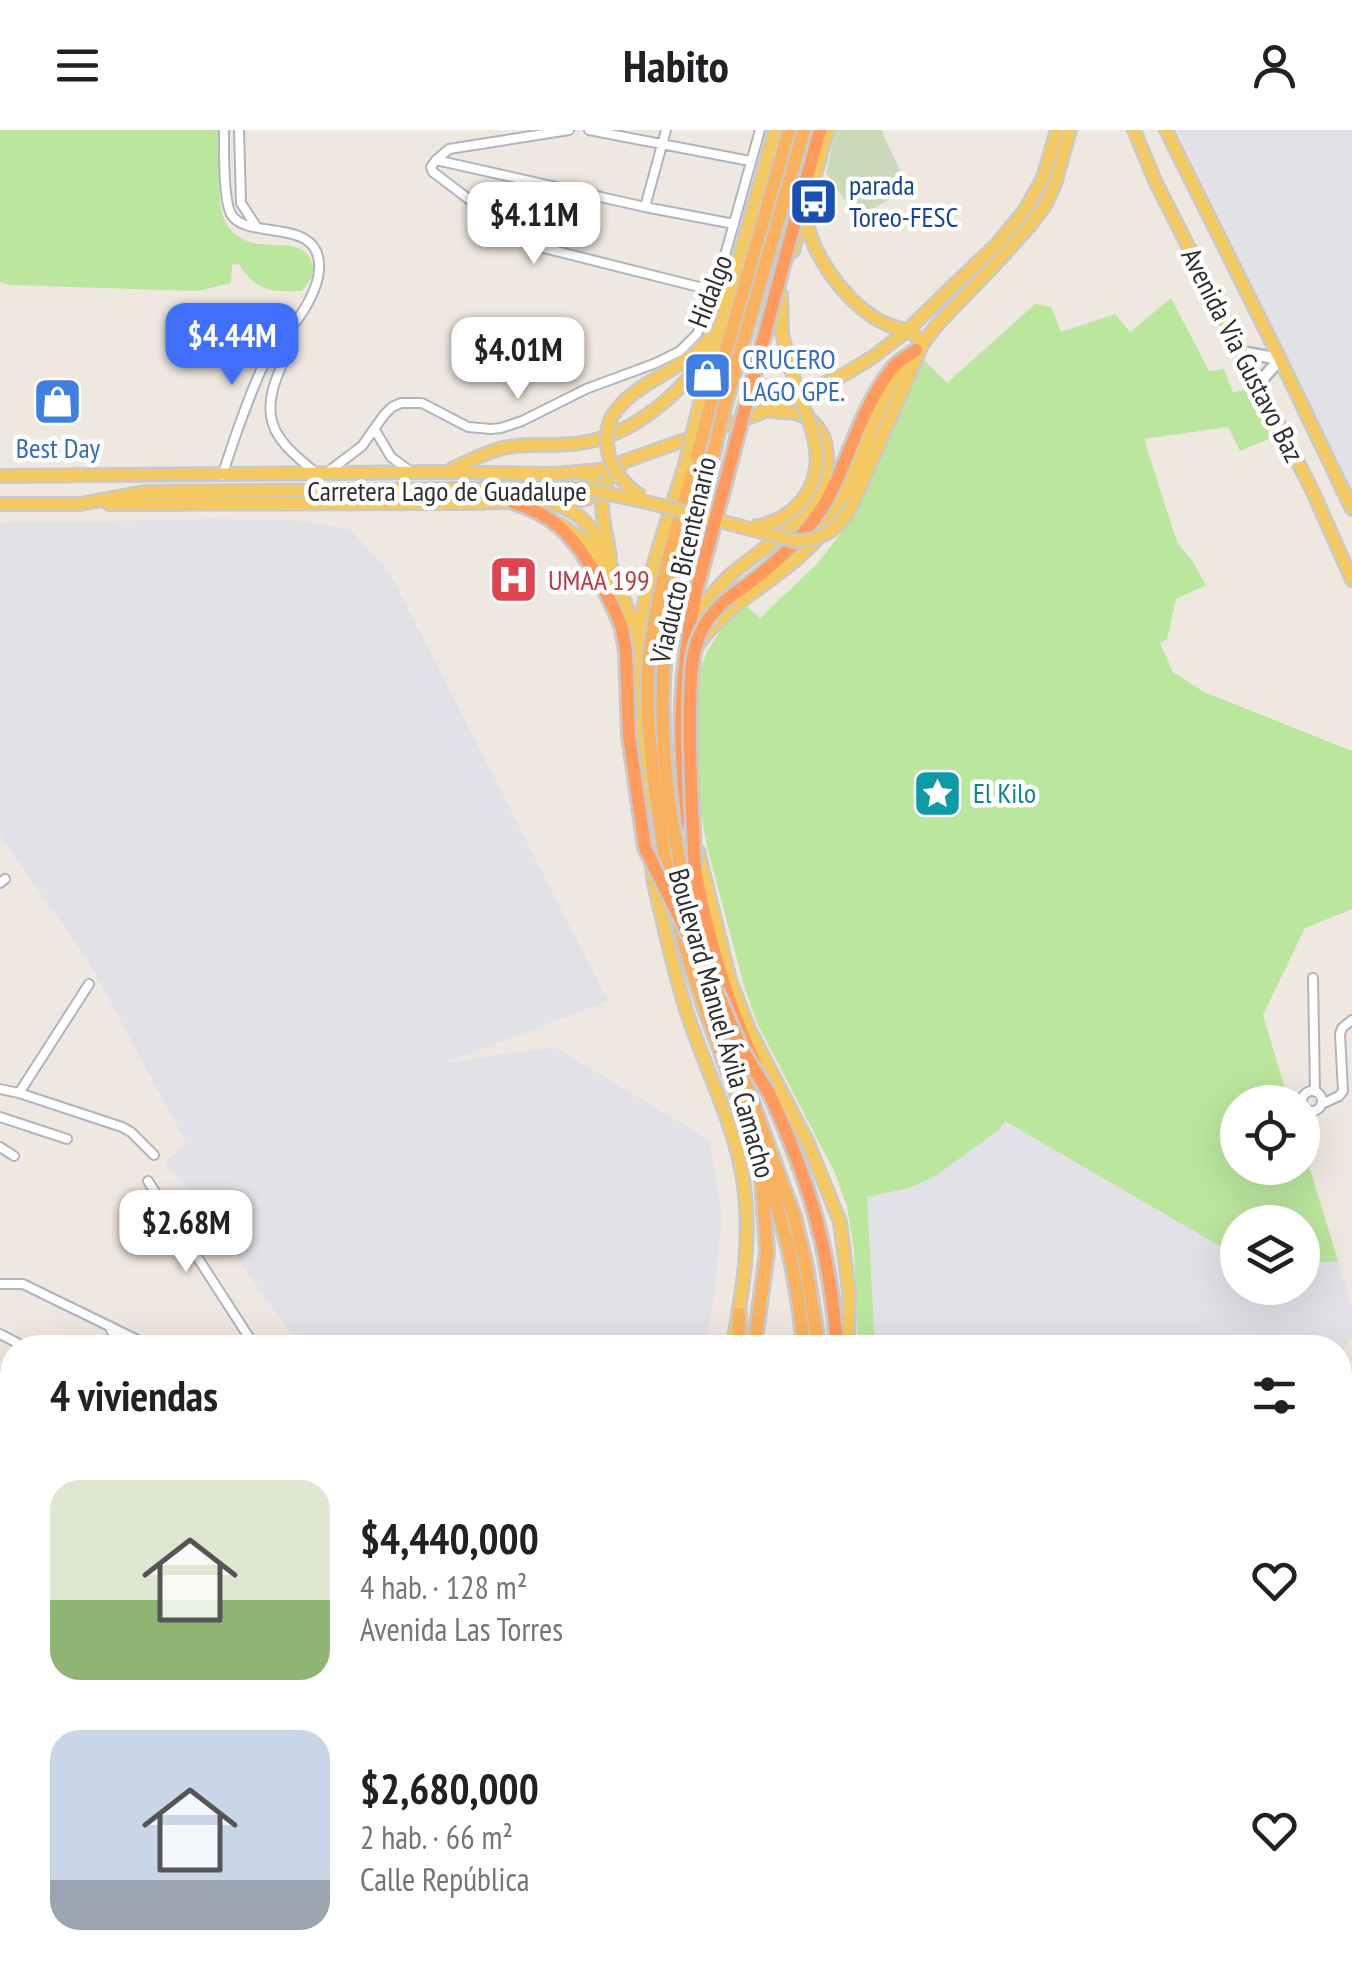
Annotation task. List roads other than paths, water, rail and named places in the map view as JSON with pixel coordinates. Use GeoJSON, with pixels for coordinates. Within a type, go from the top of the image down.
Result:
{"type":"FeatureCollection","features":[{"type":"Feature","properties":{"kind":"highway"},"geometry":{"type":"LineString","coordinates":[[691,460],[789,130]]}},
{"type":"Feature","properties":{"kind":"highway","name":"Boulevard Manuel Ávila Camacho"},"geometry":{"type":"LineString","coordinates":[[804,130],[679,577],[665,648],[662,716],[682,876],[717,1010],[794,1216],[816,1335]]}},
{"type":"Feature","properties":{"kind":"highway","name":"Viaducto Bicentenario"},"geometry":{"type":"LineString","coordinates":[[820,130],[803,205],[704,560],[686,640],[680,731],[695,869],[726,990],[799,1161],[816,1213],[831,1280],[837,1335]]}},
{"type":"Feature","properties":{"kind":"highway"},"geometry":{"type":"LineString","coordinates":[[695,869],[690,748],[693,654],[700,634],[709,618],[800,536],[824,504],[877,392],[896,365],[920,347]]}},
{"type":"Feature","properties":{"kind":"highway","name":"Boulevard Manuel Ávila Camacho"},"geometry":{"type":"LineString","coordinates":[[691,460],[650,644],[646,718],[673,899],[687,955],[786,1238],[802,1335]]}},
{"type":"Feature","properties":{"kind":"highway"},"geometry":{"type":"LineString","coordinates":[[512,502],[557,524],[577,544],[628,629],[629,736],[644,848],[741,1048],[769,1094]]}},
{"type":"Feature","properties":{"kind":"highway"},"geometry":{"type":"LineString","coordinates":[[592,551],[602,584]]}},
{"type":"Feature","properties":{"kind":"highway"},"geometry":{"type":"LineString","coordinates":[[756,1335],[767,1252],[758,1154]]}},
{"type":"Feature","properties":{"kind":"highway"},"geometry":{"type":"LineString","coordinates":[[737,1335],[739,1314]]}},
{"type":"Feature","properties":{"kind":"main road"},"geometry":{"type":"LineString","coordinates":[[702,417],[715,344],[775,130]]}},
{"type":"Feature","properties":{"kind":"main road","name":"Boulevard Manuel Ávila Camacho"},"geometry":{"type":"LineString","coordinates":[[828,130],[803,205],[694,620],[685,733],[694,833],[730,980],[749,1029],[808,1143],[840,1222],[849,1290],[848,1335]]}},
{"type":"Feature","properties":{"kind":"main road","name":"Carretera Lago de Guadalupe"},"geometry":{"type":"LineString","coordinates":[[0,504],[80,504],[144,492],[562,488],[586,489],[655,504],[787,540],[810,540],[825,535],[839,525],[853,503],[920,347],[1046,204],[1058,130]]}},
{"type":"Feature","properties":{"kind":"main road","name":"Carretera Lago de Guadalupe"},"geometry":{"type":"LineString","coordinates":[[0,476],[600,470],[758,414],[873,357],[909,329],[995,246],[1049,181],[1070,130]]}},
{"type":"Feature","properties":{"kind":"main road","name":"Avenida Via Gustavo Baz"},"geometry":{"type":"LineString","coordinates":[[1134,130],[1156,184],[1312,490],[1352,580]]}},
{"type":"Feature","properties":{"kind":"main road","name":"Avenida Via Gustavo Baz"},"geometry":{"type":"LineString","coordinates":[[1166,130],[1352,509]]}},
{"type":"Feature","properties":{"kind":"main road"},"geometry":{"type":"LineString","coordinates":[[1034,196],[1043,196],[1046,204]]}},
{"type":"Feature","properties":{"kind":"main road"},"geometry":{"type":"LineString","coordinates":[[688,662],[719,620],[806,550],[822,532],[837,508],[895,381],[920,347],[909,329],[878,320],[841,286],[813,244],[803,205]]}},
{"type":"Feature","properties":{"kind":"main road"},"geometry":{"type":"LineString","coordinates":[[744,527],[761,526],[786,516],[805,497],[816,463],[815,444],[782,334],[781,294]]}},
{"type":"Feature","properties":{"kind":"main road"},"geometry":{"type":"LineString","coordinates":[[655,504],[632,490],[614,470],[607,449],[610,420],[631,394],[697,353],[721,321]]}},
{"type":"Feature","properties":{"kind":"main road"},"geometry":{"type":"LineString","coordinates":[[444,472],[499,449],[586,442],[621,431],[667,400],[715,344]]}},
{"type":"Feature","properties":{"kind":"main road"},"geometry":{"type":"LineString","coordinates":[[1241,352],[1280,359]]}},
{"type":"Feature","properties":{"kind":"main road"},"geometry":{"type":"LineString","coordinates":[[1258,384],[1280,359]]}},
{"type":"Feature","properties":{"kind":"main road"},"geometry":{"type":"LineString","coordinates":[[758,414],[781,410],[811,420],[832,442],[838,475]]}},
{"type":"Feature","properties":{"kind":"main road"},"geometry":{"type":"LineString","coordinates":[[694,620],[721,585],[804,514],[816,499],[828,457],[823,436],[811,420]]}},
{"type":"Feature","properties":{"kind":"main road"},"geometry":{"type":"LineString","coordinates":[[628,629],[610,567],[601,506],[607,481],[632,458]]}},
{"type":"Feature","properties":{"kind":"main road","name":"Boulevard Manuel Ávila Camacho"},"geometry":{"type":"LineString","coordinates":[[691,460],[652,573],[636,644],[635,720],[654,884],[688,1016],[735,1144],[743,1178],[747,1265],[739,1314]]}},
{"type":"Feature","properties":{"kind":"main road"},"geometry":{"type":"LineString","coordinates":[[80,504],[543,502],[589,498],[595,484],[582,473]]}},
{"type":"Feature","properties":{"kind":"main road"},"geometry":{"type":"LineString","coordinates":[[543,502],[564,507],[584,521],[610,567]]}},
{"type":"Feature","properties":{"kind":"main road"},"geometry":{"type":"LineString","coordinates":[[557,524],[576,534],[592,551],[636,644]]}},
{"type":"Feature","properties":{"kind":"street"},"geometry":{"type":"LineString","coordinates":[[222,476],[248,398],[276,340],[288,331],[307,304],[320,267],[311,244],[301,236],[243,224],[234,218],[230,212],[224,130]]}},
{"type":"Feature","properties":{"kind":"street"},"geometry":{"type":"LineString","coordinates":[[239,130],[242,203],[256,226]]}},
{"type":"Feature","properties":{"kind":"street"},"geometry":{"type":"LineString","coordinates":[[569,130],[536,132],[449,149],[431,167],[528,244],[714,291]]}},
{"type":"Feature","properties":{"kind":"street"},"geometry":{"type":"LineString","coordinates":[[589,130],[750,161]]}},
{"type":"Feature","properties":{"kind":"street"},"geometry":{"type":"LineString","coordinates":[[644,207],[666,130]]}},
{"type":"Feature","properties":{"kind":"street","name":"Hidalgo"},"geometry":{"type":"LineString","coordinates":[[321,474],[362,446],[392,407],[411,402],[429,406],[459,423],[480,429],[501,428],[680,351],[696,334],[714,291],[760,130]]}},
{"type":"Feature","properties":{"kind":"street"},"geometry":{"type":"LineString","coordinates":[[436,160],[734,224]]}},
{"type":"Feature","properties":{"kind":"street"},"geometry":{"type":"LineString","coordinates":[[288,331],[289,346],[271,392],[270,422],[292,453],[321,474]]}},
{"type":"Feature","properties":{"kind":"street"},"geometry":{"type":"LineString","coordinates":[[375,430],[391,457],[414,474]]}},
{"type":"Feature","properties":{"kind":"street"},"geometry":{"type":"LineString","coordinates":[[1313,978],[1315,1085]]}},
{"type":"Feature","properties":{"kind":"street"},"geometry":{"type":"LineString","coordinates":[[19,1092],[89,984]]}},
{"type":"Feature","properties":{"kind":"street"},"geometry":{"type":"LineString","coordinates":[[1320,1095],[1322,1104],[1342,1091],[1340,1034],[1352,1020]]}},
{"type":"Feature","properties":{"kind":"street"},"geometry":{"type":"LineString","coordinates":[[0,1089],[122,1127],[154,1155]]}},
{"type":"Feature","properties":{"kind":"street"},"geometry":{"type":"LineString","coordinates":[[0,1117],[67,1138]]}},
{"type":"Feature","properties":{"kind":"street"},"geometry":{"type":"LineString","coordinates":[[0,1147],[14,1156]]}},
{"type":"Feature","properties":{"kind":"street"},"geometry":{"type":"LineString","coordinates":[[148,1181],[248,1335]]}},
{"type":"Feature","properties":{"kind":"street"},"geometry":{"type":"LineString","coordinates":[[1,1283],[23,1284],[125,1335]]}},
{"type":"Feature","properties":{"kind":"street"},"geometry":{"type":"LineString","coordinates":[[109,1328],[114,1335]]}},
{"type":"Feature","properties":{"kind":"place","name":"parada Toreo-FESC"},"geometry":{"type":"Point","coordinates":[814,201]}},
{"type":"Feature","properties":{"kind":"place","name":"CRUCERO LAGO GPE."},"geometry":{"type":"Point","coordinates":[707,375]}},
{"type":"Feature","properties":{"kind":"place","name":"Best Day"},"geometry":{"type":"Point","coordinates":[58,401]}},
{"type":"Feature","properties":{"kind":"place","name":"UMAA 199"},"geometry":{"type":"Point","coordinates":[513,580]}},
{"type":"Feature","properties":{"kind":"place","name":"El Kilo"},"geometry":{"type":"Point","coordinates":[938,793]}}]}
